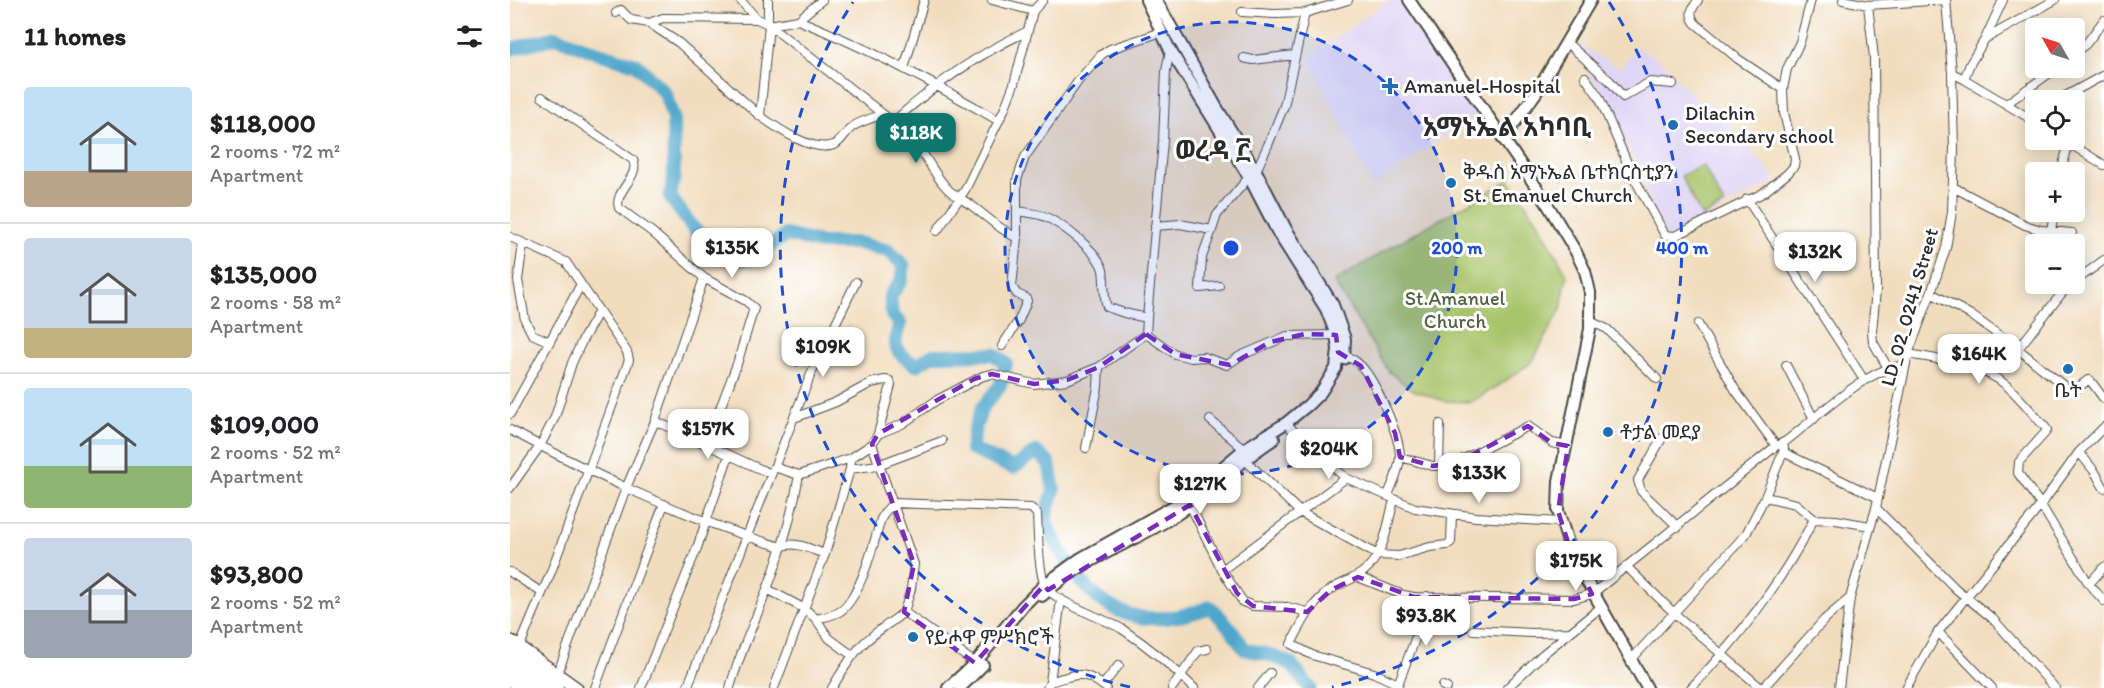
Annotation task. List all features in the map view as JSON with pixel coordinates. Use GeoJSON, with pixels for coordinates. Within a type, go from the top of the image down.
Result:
{"type":"FeatureCollection","features":[{"type":"Feature","properties":{"kind":"highway"},"geometry":{"type":"LineString","coordinates":[[513,648],[557,682]]}},
{"type":"Feature","properties":{"kind":"highway"},"geometry":{"type":"LineString","coordinates":[[510,668],[538,688]]}},
{"type":"Feature","properties":{"kind":"main road"},"geometry":{"type":"LineString","coordinates":[[1146,0],[1170,50],[1253,174],[1278,232],[1326,309],[1341,355]]}},
{"type":"Feature","properties":{"kind":"main road"},"geometry":{"type":"LineString","coordinates":[[948,688],[975,663],[1023,606],[1061,576],[1184,500],[1244,454],[1288,425],[1333,375],[1341,355],[1345,339],[1333,304],[1253,174],[1156,0]]}},
{"type":"Feature","properties":{"kind":"main road"},"geometry":{"type":"LineString","coordinates":[[1409,0],[1543,197],[1585,271],[1590,292],[1587,351],[1559,481],[1558,511],[1572,555],[1647,688]]}},
{"type":"Feature","properties":{"kind":"main road"},"geometry":{"type":"LineString","coordinates":[[1503,139],[1567,43],[1591,0]]}},
{"type":"Feature","properties":{"kind":"main road"},"geometry":{"type":"LineString","coordinates":[[1083,562],[1173,517],[1190,505],[1244,454]]}},
{"type":"Feature","properties":{"kind":"main road"},"geometry":{"type":"LineString","coordinates":[[960,688],[980,668],[1046,588]]}},
{"type":"Feature","properties":{"kind":"main road"},"geometry":{"type":"LineString","coordinates":[[510,681],[521,688]]}},
{"type":"Feature","properties":{"kind":"main road"},"geometry":{"type":"LineString","coordinates":[[557,682],[576,688]]}},
{"type":"Feature","properties":{"kind":"street"},"geometry":{"type":"LineString","coordinates":[[740,0],[757,19],[769,25],[917,143],[941,182],[958,198],[970,204],[1004,232],[1017,238]]}},
{"type":"Feature","properties":{"kind":"street"},"geometry":{"type":"LineString","coordinates":[[760,116],[769,25],[768,0]]}},
{"type":"Feature","properties":{"kind":"street"},"geometry":{"type":"LineString","coordinates":[[769,25],[798,20],[822,0]]}},
{"type":"Feature","properties":{"kind":"street"},"geometry":{"type":"LineString","coordinates":[[904,69],[923,1],[914,0]]}},
{"type":"Feature","properties":{"kind":"street"},"geometry":{"type":"LineString","coordinates":[[992,0],[1033,11]]}},
{"type":"Feature","properties":{"kind":"street"},"geometry":{"type":"LineString","coordinates":[[937,231],[965,190],[999,121],[1014,84],[1033,11],[1043,0]]}},
{"type":"Feature","properties":{"kind":"street"},"geometry":{"type":"LineString","coordinates":[[1242,12],[1305,13],[1348,0]]}},
{"type":"Feature","properties":{"kind":"street"},"geometry":{"type":"LineString","coordinates":[[1698,0],[1690,16],[1695,23],[1738,59],[1784,89]]}},
{"type":"Feature","properties":{"kind":"street"},"geometry":{"type":"LineString","coordinates":[[1585,77],[1599,98],[1632,174],[1665,235],[1675,237],[1763,193],[1794,166],[1795,159],[1784,113],[1784,89],[1787,69],[1800,42],[1811,0]]}},
{"type":"Feature","properties":{"kind":"street"},"geometry":{"type":"LineString","coordinates":[[1843,0],[1868,5],[1946,0]]}},
{"type":"Feature","properties":{"kind":"street","name":"LD_02_0241 Street"},"geometry":{"type":"LineString","coordinates":[[1839,688],[1850,598],[1876,508],[1905,366],[1946,248],[1952,213],[1952,73],[1946,0]]}},
{"type":"Feature","properties":{"kind":"street"},"geometry":{"type":"LineString","coordinates":[[1964,80],[2003,0]]}},
{"type":"Feature","properties":{"kind":"street"},"geometry":{"type":"LineString","coordinates":[[1985,39],[2055,0]]}},
{"type":"Feature","properties":{"kind":"street"},"geometry":{"type":"LineString","coordinates":[[1868,5],[1874,58],[1876,290],[1872,331],[1873,342],[1888,368]]}},
{"type":"Feature","properties":{"kind":"street"},"geometry":{"type":"LineString","coordinates":[[616,13],[621,10],[632,20],[649,23],[679,43],[760,116],[813,146],[834,145],[860,122],[882,115]]}},
{"type":"Feature","properties":{"kind":"street"},"geometry":{"type":"LineString","coordinates":[[1219,286],[1200,288],[1202,257],[1217,215],[1253,174],[1284,106],[1305,13]]}},
{"type":"Feature","properties":{"kind":"street"},"geometry":{"type":"LineString","coordinates":[[649,23],[663,18],[757,19]]}},
{"type":"Feature","properties":{"kind":"street"},"geometry":{"type":"LineString","coordinates":[[798,20],[846,39],[939,86],[999,121]]}},
{"type":"Feature","properties":{"kind":"street"},"geometry":{"type":"LineString","coordinates":[[2085,45],[2104,20]]}},
{"type":"Feature","properties":{"kind":"street"},"geometry":{"type":"LineString","coordinates":[[893,122],[939,86],[986,54],[1026,32]]}},
{"type":"Feature","properties":{"kind":"street"},"geometry":{"type":"LineString","coordinates":[[1002,346],[1019,320],[1027,301],[1012,287],[1017,238],[1017,180],[1025,157],[1093,63],[1110,49],[1162,32]]}},
{"type":"Feature","properties":{"kind":"street"},"geometry":{"type":"LineString","coordinates":[[1567,43],[1610,81],[1623,97],[1650,82],[1673,84]]}},
{"type":"Feature","properties":{"kind":"street"},"geometry":{"type":"LineString","coordinates":[[1146,334],[1163,141],[1166,71],[1170,50]]}},
{"type":"Feature","properties":{"kind":"street"},"geometry":{"type":"LineString","coordinates":[[1244,58],[1253,60],[1295,55]]}},
{"type":"Feature","properties":{"kind":"street"},"geometry":{"type":"LineString","coordinates":[[1952,73],[2025,114]]}},
{"type":"Feature","properties":{"kind":"street"},"geometry":{"type":"LineString","coordinates":[[2076,90],[2104,75]]}},
{"type":"Feature","properties":{"kind":"street"},"geometry":{"type":"LineString","coordinates":[[2006,104],[2043,78]]}},
{"type":"Feature","properties":{"kind":"street"},"geometry":{"type":"LineString","coordinates":[[542,97],[633,160],[634,170],[618,199],[619,208],[652,232],[704,278],[754,308],[737,364],[706,445]]}},
{"type":"Feature","properties":{"kind":"street"},"geometry":{"type":"LineString","coordinates":[[2080,150],[2104,165]]}},
{"type":"Feature","properties":{"kind":"street"},"geometry":{"type":"LineString","coordinates":[[1953,187],[2025,225],[2072,233]]}},
{"type":"Feature","properties":{"kind":"street"},"geometry":{"type":"LineString","coordinates":[[1747,199],[1864,380]]}},
{"type":"Feature","properties":{"kind":"street"},"geometry":{"type":"LineString","coordinates":[[1018,211],[1043,216],[1053,221],[1084,244],[1098,258],[1103,270],[1103,289],[1107,307],[1124,314],[1147,318]]}},
{"type":"Feature","properties":{"kind":"street"},"geometry":{"type":"LineString","coordinates":[[2051,231],[2052,222]]}},
{"type":"Feature","properties":{"kind":"street"},"geometry":{"type":"LineString","coordinates":[[1155,226],[1180,224],[1212,230]]}},
{"type":"Feature","properties":{"kind":"street"},"geometry":{"type":"LineString","coordinates":[[510,237],[566,262],[580,286],[627,352],[628,360],[551,572],[513,648]]}},
{"type":"Feature","properties":{"kind":"street"},"geometry":{"type":"LineString","coordinates":[[523,244],[514,279],[528,330],[550,342]]}},
{"type":"Feature","properties":{"kind":"street"},"geometry":{"type":"LineString","coordinates":[[2085,274],[2104,260]]}},
{"type":"Feature","properties":{"kind":"street"},"geometry":{"type":"LineString","coordinates":[[557,682],[626,488],[655,421],[704,278]]}},
{"type":"Feature","properties":{"kind":"street"},"geometry":{"type":"LineString","coordinates":[[687,688],[745,536],[816,361],[856,282]]}},
{"type":"Feature","properties":{"kind":"street"},"geometry":{"type":"LineString","coordinates":[[510,414],[580,286]]}},
{"type":"Feature","properties":{"kind":"street"},"geometry":{"type":"LineString","coordinates":[[1931,293],[1971,315],[2018,349],[2068,390],[2076,389],[2090,380],[2104,399]]}},
{"type":"Feature","properties":{"kind":"street"},"geometry":{"type":"LineString","coordinates":[[2018,349],[2061,294]]}},
{"type":"Feature","properties":{"kind":"street"},"geometry":{"type":"LineString","coordinates":[[510,488],[540,446],[555,417],[572,363],[585,334],[599,311]]}},
{"type":"Feature","properties":{"kind":"street"},"geometry":{"type":"LineString","coordinates":[[1590,321],[1607,329],[1657,378]]}},
{"type":"Feature","properties":{"kind":"street"},"geometry":{"type":"LineString","coordinates":[[1698,324],[1736,391],[1779,449],[1878,498]]}},
{"type":"Feature","properties":{"kind":"street"},"geometry":{"type":"LineString","coordinates":[[1146,334],[1175,354],[1191,358],[1204,357],[1227,365],[1250,351],[1287,336],[1336,335]]}},
{"type":"Feature","properties":{"kind":"street"},"geometry":{"type":"LineString","coordinates":[[878,434],[902,424],[974,379],[992,374],[1034,384],[1067,380],[1099,367],[1146,334]]}},
{"type":"Feature","properties":{"kind":"street"},"geometry":{"type":"LineString","coordinates":[[1908,354],[1976,369],[1998,379],[2045,427],[2045,433],[2019,462],[2018,473],[2041,505],[2089,584],[2104,601]]}},
{"type":"Feature","properties":{"kind":"street"},"geometry":{"type":"LineString","coordinates":[[1341,355],[1361,366],[1373,382],[1395,433],[1400,456],[1378,555],[1358,577],[1332,590],[1307,612],[1291,644],[1312,655],[1374,673],[1397,686],[1417,634],[1427,596]]}},
{"type":"Feature","properties":{"kind":"street"},"geometry":{"type":"LineString","coordinates":[[1786,365],[1814,419]]}},
{"type":"Feature","properties":{"kind":"street"},"geometry":{"type":"LineString","coordinates":[[1358,577],[1403,595],[1574,598],[1592,594],[1864,380],[1888,368],[1905,366]]}},
{"type":"Feature","properties":{"kind":"street"},"geometry":{"type":"LineString","coordinates":[[1086,448],[1098,387],[1099,367]]}},
{"type":"Feature","properties":{"kind":"street"},"geometry":{"type":"LineString","coordinates":[[655,421],[729,455],[773,471],[799,475],[851,458],[872,444],[878,434],[891,385],[890,381],[871,383],[836,402],[794,418]]}},
{"type":"Feature","properties":{"kind":"street"},"geometry":{"type":"LineString","coordinates":[[1210,420],[1300,513],[1378,555],[1399,556],[1430,547],[1447,545],[1451,538],[1452,514]]}},
{"type":"Feature","properties":{"kind":"street"},"geometry":{"type":"LineString","coordinates":[[1439,466],[1440,424]]}},
{"type":"Feature","properties":{"kind":"street"},"geometry":{"type":"LineString","coordinates":[[1288,425],[1346,478],[1414,508],[1452,514],[1560,522]]}},
{"type":"Feature","properties":{"kind":"street"},"geometry":{"type":"LineString","coordinates":[[1400,456],[1439,466],[1458,462],[1528,426],[1552,443],[1568,446]]}},
{"type":"Feature","properties":{"kind":"street"},"geometry":{"type":"LineString","coordinates":[[1917,688],[1908,684],[1938,632],[2041,505],[2079,452],[2103,429]]}},
{"type":"Feature","properties":{"kind":"street"},"geometry":{"type":"LineString","coordinates":[[510,430],[626,488],[706,521],[781,547],[794,544],[825,554]]}},
{"type":"Feature","properties":{"kind":"street"},"geometry":{"type":"LineString","coordinates":[[1662,438],[1638,480],[1639,487],[1678,527]]}},
{"type":"Feature","properties":{"kind":"street"},"geometry":{"type":"LineString","coordinates":[[850,469],[878,465],[942,441]]}},
{"type":"Feature","properties":{"kind":"street"},"geometry":{"type":"LineString","coordinates":[[832,688],[853,656],[874,634],[887,627],[904,612],[911,589],[914,564],[872,444]]}},
{"type":"Feature","properties":{"kind":"street"},"geometry":{"type":"LineString","coordinates":[[1631,660],[1746,534],[1766,497],[1779,449]]}},
{"type":"Feature","properties":{"kind":"street"},"geometry":{"type":"LineString","coordinates":[[2079,452],[2104,488]]}},
{"type":"Feature","properties":{"kind":"street"},"geometry":{"type":"LineString","coordinates":[[641,688],[706,521],[729,455]]}},
{"type":"Feature","properties":{"kind":"street"},"geometry":{"type":"LineString","coordinates":[[774,688],[825,554],[850,469],[851,458]]}},
{"type":"Feature","properties":{"kind":"street"},"geometry":{"type":"LineString","coordinates":[[730,688],[736,663],[767,589],[790,524],[799,475]]}},
{"type":"Feature","properties":{"kind":"street"},"geometry":{"type":"LineString","coordinates":[[1222,570],[1346,478]]}},
{"type":"Feature","properties":{"kind":"street"},"geometry":{"type":"LineString","coordinates":[[1766,497],[1796,504],[1814,519],[1870,526]]}},
{"type":"Feature","properties":{"kind":"street"},"geometry":{"type":"LineString","coordinates":[[893,503],[1026,507],[1035,510],[1046,588],[1061,599],[1121,629],[1181,674],[1194,688]]}},
{"type":"Feature","properties":{"kind":"street"},"geometry":{"type":"LineString","coordinates":[[816,619],[838,613],[854,594],[862,578],[881,519],[893,503]]}},
{"type":"Feature","properties":{"kind":"street"},"geometry":{"type":"LineString","coordinates":[[596,688],[664,504]]}},
{"type":"Feature","properties":{"kind":"street"},"geometry":{"type":"LineString","coordinates":[[1190,505],[1222,570],[1243,602],[1253,606],[1307,612]]}},
{"type":"Feature","properties":{"kind":"street"},"geometry":{"type":"LineString","coordinates":[[1876,508],[1967,597],[1992,618],[2055,688]]}},
{"type":"Feature","properties":{"kind":"street"},"geometry":{"type":"LineString","coordinates":[[1691,688],[1722,656],[1770,595],[1814,519]]}},
{"type":"Feature","properties":{"kind":"street"},"geometry":{"type":"LineString","coordinates":[[1626,566],[1675,614],[1762,688],[1825,619],[1850,598]]}},
{"type":"Feature","properties":{"kind":"street"},"geometry":{"type":"LineString","coordinates":[[2089,584],[2104,567]]}},
{"type":"Feature","properties":{"kind":"street"},"geometry":{"type":"LineString","coordinates":[[510,572],[541,592]]}},
{"type":"Feature","properties":{"kind":"street"},"geometry":{"type":"LineString","coordinates":[[767,589],[805,609],[816,619],[829,638],[853,656]]}},
{"type":"Feature","properties":{"kind":"street"},"geometry":{"type":"LineString","coordinates":[[1061,599],[1048,685],[1079,674],[1105,687],[1119,665]]}},
{"type":"Feature","properties":{"kind":"street"},"geometry":{"type":"LineString","coordinates":[[1508,688],[1569,632],[1600,608]]}},
{"type":"Feature","properties":{"kind":"street"},"geometry":{"type":"LineString","coordinates":[[904,612],[975,663]]}},
{"type":"Feature","properties":{"kind":"street"},"geometry":{"type":"LineString","coordinates":[[1473,630],[1569,632]]}},
{"type":"Feature","properties":{"kind":"street"},"geometry":{"type":"LineString","coordinates":[[1938,632],[1992,688]]}},
{"type":"Feature","properties":{"kind":"street"},"geometry":{"type":"LineString","coordinates":[[1172,688],[1198,651],[1207,649]]}},
{"type":"Feature","properties":{"kind":"street"},"geometry":{"type":"LineString","coordinates":[[1258,688],[1270,673]]}},
{"type":"Feature","properties":{"kind":"highlighted area"},"geometry":{"type":"Polygon","coordinates":[[[1146,334],[1175,354],[1230,365],[1270,342],[1305,334],[1336,335],[1338,352],[1361,366],[1395,433],[1400,457],[1433,466],[1458,462],[1528,426],[1552,443],[1568,446],[1558,511],[1572,555],[1592,594],[1574,599],[1414,597],[1358,577],[1331,590],[1307,612],[1253,606],[1237,593],[1190,505],[1048,590],[1044,585],[975,663],[904,612],[914,564],[872,444],[878,434],[974,379],[992,374],[1034,384],[1067,380],[1099,367],[1146,334]]]}},
{"type":"Feature","properties":{"kind":"shaded area","name":"Amanuel-Hospital"},"geometry":{"type":"Polygon","coordinates":[[[1390,0],[1402,0],[1477,114],[1373,186],[1308,57],[1390,0]]]}},
{"type":"Feature","properties":{"kind":"shaded area","name":"Dilachin Secondary school"},"geometry":{"type":"Polygon","coordinates":[[[1576,43],[1620,68],[1637,46],[1661,61],[1699,103],[1712,103],[1776,181],[1665,239],[1628,146],[1601,92],[1572,48],[1576,43]]]}},
{"type":"Feature","properties":{"kind":"green space"},"geometry":{"type":"Polygon","coordinates":[[[1703,165],[1724,205],[1702,217],[1681,176],[1703,165]]]}},
{"type":"Feature","properties":{"kind":"green space","name":"St.Amanuel Church"},"geometry":{"type":"Polygon","coordinates":[[[1509,180],[1537,220],[1567,275],[1561,309],[1532,362],[1471,402],[1444,401],[1413,390],[1389,372],[1334,282],[1509,180]]]}},
{"type":"Feature","properties":{"kind":"waterway"},"geometry":{"type":"LineString","coordinates":[[510,49],[556,37],[636,64],[665,93],[673,118],[674,176],[670,197],[693,228],[720,252],[742,260],[764,250],[786,235],[820,243],[858,243],[889,251],[904,266],[901,281],[890,296],[892,315],[900,323],[896,338],[899,353],[916,365],[933,355],[994,354],[1006,364],[1000,386],[982,408],[971,449],[1013,468],[1036,452],[1049,463],[1054,490],[1045,521],[1073,571],[1090,590],[1108,605],[1128,615],[1152,618],[1179,616],[1210,607],[1229,626],[1244,649],[1270,655],[1291,664],[1310,688]]}},
{"type":"Feature","properties":{"kind":"place","name":"Amanuel-Hospital"},"geometry":{"type":"Point","coordinates":[1390,86]}},
{"type":"Feature","properties":{"kind":"place","name":"Dilachin Secondary school"},"geometry":{"type":"Point","coordinates":[1673,125]}},
{"type":"Feature","properties":{"kind":"place","name":"ቅዱስ አማኑኤል ቤተክርስቲያን St. Emanuel Church"},"geometry":{"type":"Point","coordinates":[1451,183]}},
{"type":"Feature","properties":{"kind":"place","name":"ቤት"},"geometry":{"type":"Point","coordinates":[2068,369]}},
{"type":"Feature","properties":{"kind":"place","name":"ቶታል መደያ"},"geometry":{"type":"Point","coordinates":[1608,432]}},
{"type":"Feature","properties":{"kind":"place","name":"የይሖዋ ምሥክሮች"},"geometry":{"type":"Point","coordinates":[913,637]}},
{"type":"Feature","properties":{"kind":"district","name":"አማኑኤል አካባቢ"},"geometry":{"type":"Point","coordinates":[1507,127]}},
{"type":"Feature","properties":{"kind":"district","name":"ወረዳ ፫"},"geometry":{"type":"Point","coordinates":[1213,150]}}]}
